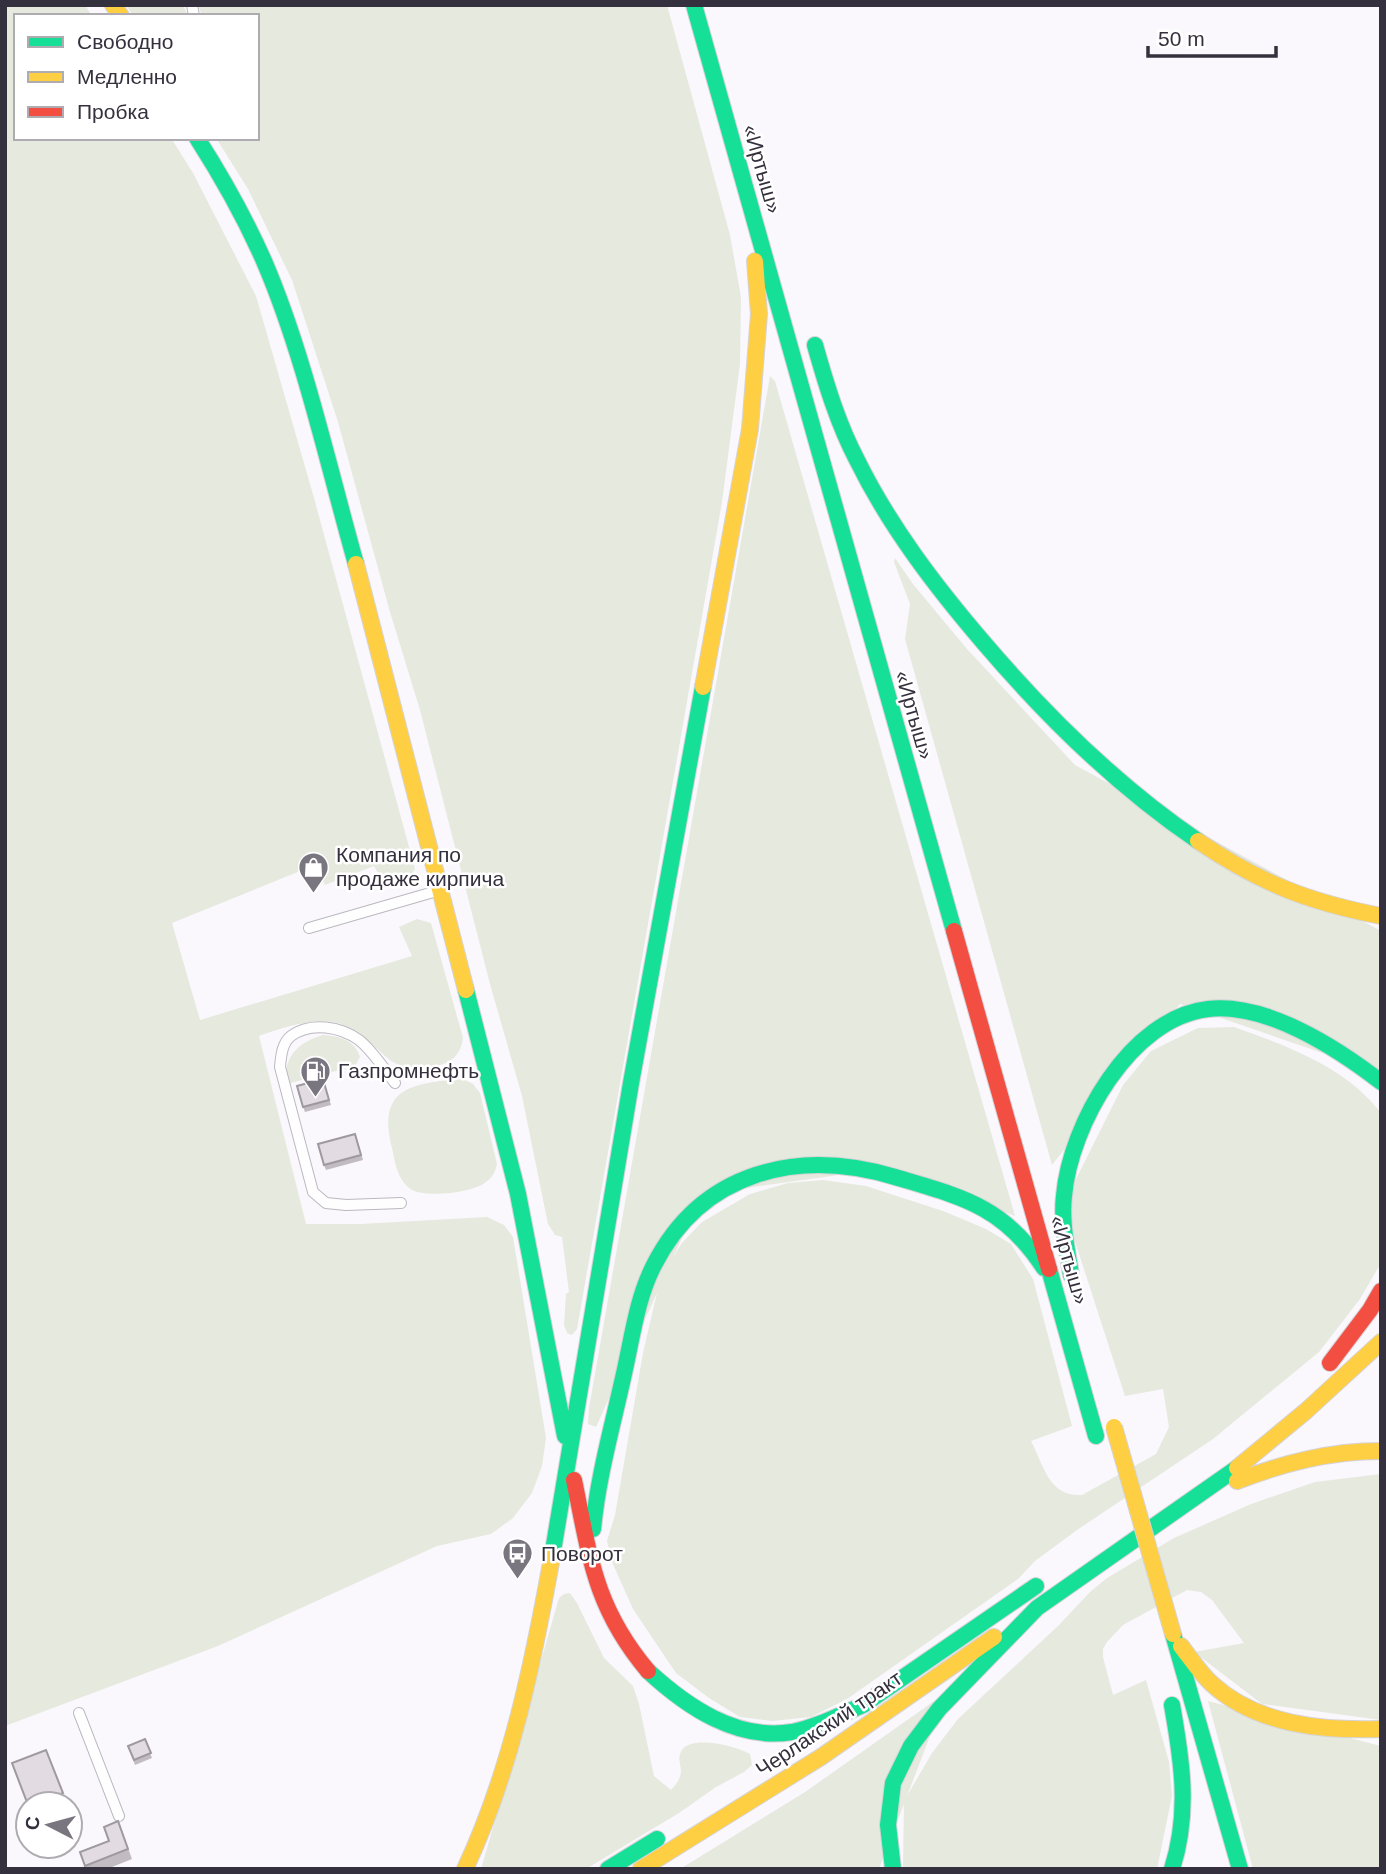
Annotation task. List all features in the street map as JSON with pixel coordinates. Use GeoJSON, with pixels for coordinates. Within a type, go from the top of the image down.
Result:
{"type":"FeatureCollection","features":[{"type":"Feature","properties":{"kind":"main road","name":"«Иртыш»"},"geometry":{"type":"LineString","coordinates":[[693,5],[1098,1442]]}},
{"type":"Feature","properties":{"kind":"main road"},"geometry":{"type":"LineString","coordinates":[[465,1869],[510,1752],[546,1598],[594,1300],[750,429],[759,314],[756,264],[748,225],[713,100],[693,5]]}},
{"type":"Feature","properties":{"kind":"main road","name":"«Иртыш»"},"geometry":{"type":"LineString","coordinates":[[706,5],[857,525]]}},
{"type":"Feature","properties":{"kind":"main road"},"geometry":{"type":"LineString","coordinates":[[711,22],[734,86]]}},
{"type":"Feature","properties":{"kind":"main road"},"geometry":{"type":"LineString","coordinates":[[199,140],[227,186],[264,261],[296,351],[374,630],[518,1194],[592,1562],[601,1594],[613,1621],[628,1646],[665,1688],[704,1713],[743,1728],[784,1733],[808,1728],[863,1705],[1044,1581]]}},
{"type":"Feature","properties":{"kind":"main road"},"geometry":{"type":"LineString","coordinates":[[812,334],[835,414],[876,496],[927,573],[1050,718],[1093,760],[1135,795],[1224,858],[1288,892],[1319,903],[1381,916]]}},
{"type":"Feature","properties":{"kind":"main road","name":"«Иртыш»"},"geometry":{"type":"LineString","coordinates":[[1048,1197],[1073,1282],[1064,1232],[1065,1184],[1072,1156],[1092,1110],[1135,1048],[1162,1025],[1194,1012],[1210,1009],[1244,1012],[1263,1017],[1336,1051],[1381,1082]]}},
{"type":"Feature","properties":{"kind":"main road"},"geometry":{"type":"LineString","coordinates":[[592,1562],[599,1481],[645,1288],[677,1226],[691,1212],[725,1188],[762,1172],[783,1167],[829,1164],[869,1170],[950,1194],[1001,1217],[1024,1236],[1047,1273],[1058,1300]]}},
{"type":"Feature","properties":{"kind":"main road"},"geometry":{"type":"LineString","coordinates":[[1379,1320],[1325,1367],[1370,1310],[1381,1291]]}},
{"type":"Feature","properties":{"kind":"main road"},"geometry":{"type":"LineString","coordinates":[[893,1869],[889,1848],[889,1806],[893,1783],[923,1729],[939,1709],[1037,1608],[1171,1515],[1268,1443],[1381,1342]]}},
{"type":"Feature","properties":{"kind":"main road"},"geometry":{"type":"LineString","coordinates":[[1112,1420],[1240,1869]]}},
{"type":"Feature","properties":{"kind":"main road"},"geometry":{"type":"LineString","coordinates":[[1171,1515],[1234,1482],[1262,1471],[1345,1452],[1381,1451]]}},
{"type":"Feature","properties":{"kind":"main road"},"geometry":{"type":"LineString","coordinates":[[1133,1565],[1121,1527],[1151,1507]]}},
{"type":"Feature","properties":{"kind":"main road","name":"Черлакский тракт"},"geometry":{"type":"LineString","coordinates":[[641,1869],[821,1757],[1037,1608]]}},
{"type":"Feature","properties":{"kind":"main road"},"geometry":{"type":"LineString","coordinates":[[1173,1634],[1199,1670],[1214,1685],[1247,1706],[1304,1724],[1381,1729]]}},
{"type":"Feature","properties":{"kind":"main road"},"geometry":{"type":"LineString","coordinates":[[1172,1869],[1182,1836],[1186,1794],[1169,1692],[1197,1789]]}},
{"type":"Feature","properties":{"kind":"main road","name":"Черлакский тракт"},"geometry":{"type":"LineString","coordinates":[[805,1745],[863,1705]]}},
{"type":"Feature","properties":{"kind":"main road"},"geometry":{"type":"LineString","coordinates":[[608,1869],[668,1832]]}},
{"type":"Feature","properties":{"kind":"lane"},"geometry":{"type":"LineString","coordinates":[[309,928],[440,890]]}},
{"type":"Feature","properties":{"kind":"lane"},"geometry":{"type":"LineString","coordinates":[[395,1083],[361,1041],[338,1028],[312,1028],[291,1036],[282,1050],[280,1067],[313,1192],[326,1203],[401,1203]]}},
{"type":"Feature","properties":{"kind":"lane"},"geometry":{"type":"LineString","coordinates":[[79,1713],[119,1816]]}},
{"type":"Feature","properties":{"kind":"shaded area"},"geometry":{"type":"Polygon","coordinates":[[[5,5],[85,5],[91,14],[14,14],[14,140],[172,140],[193,173],[256,296],[415,869],[407,880],[386,886],[374,866],[325,885],[315,865],[172,923],[200,1020],[412,956],[399,927],[417,919],[431,923],[463,1038],[458,1053],[451,1060],[442,1065],[420,1068],[397,1064],[352,1030],[329,1022],[298,1024],[259,1036],[306,1224],[487,1217],[504,1225],[513,1237],[546,1438],[542,1466],[532,1493],[513,1518],[491,1534],[437,1546],[218,1646],[5,1726],[5,5]]]}},
{"type":"Feature","properties":{"kind":"shaded area"},"geometry":{"type":"Polygon","coordinates":[[[126,5],[183,5],[187,14],[132,14],[126,5]]]}},
{"type":"Feature","properties":{"kind":"shaded area"},"geometry":{"type":"Polygon","coordinates":[[[198,5],[667,5],[730,235],[741,297],[740,364],[722,502],[577,1329],[572,1335],[567,1333],[564,1325],[566,1294],[569,1292],[562,1237],[555,1235],[548,1224],[522,1096],[490,984],[420,710],[338,422],[292,280],[248,189],[217,140],[259,140],[259,14],[201,14],[198,5]]]}},
{"type":"Feature","properties":{"kind":"shaded area"},"geometry":{"type":"Polygon","coordinates":[[[770,376],[775,381],[1015,1216],[889,1168],[702,1194],[596,1427],[588,1424],[589,1408],[770,376]]]}},
{"type":"Feature","properties":{"kind":"shaded area"},"geometry":{"type":"Polygon","coordinates":[[[895,558],[967,649],[1075,765],[1381,931],[1381,1073],[1180,1004],[1052,1165],[905,639],[910,604],[894,562],[895,558]]]}},
{"type":"Feature","properties":{"kind":"shaded area"},"geometry":{"type":"Polygon","coordinates":[[[1234,1027],[1295,1050],[1333,1071],[1367,1097],[1381,1113],[1381,1263],[1360,1299],[1319,1352],[1213,1439],[1077,1530],[1035,1561],[1018,1579],[847,1699],[811,1717],[772,1721],[740,1717],[676,1673],[633,1609],[612,1562],[607,1541],[615,1515],[643,1353],[660,1280],[681,1244],[702,1222],[750,1194],[788,1183],[823,1180],[866,1186],[943,1211],[986,1229],[1011,1244],[1033,1279],[1072,1426],[1031,1441],[1044,1470],[1055,1485],[1062,1491],[1082,1495],[1156,1454],[1169,1427],[1163,1389],[1125,1396],[1071,1229],[1073,1185],[1123,1085],[1151,1051],[1198,1028],[1234,1027]]]}},
{"type":"Feature","properties":{"kind":"shaded area"},"geometry":{"type":"Polygon","coordinates":[[[323,1035],[350,1043],[360,1057],[355,1066],[287,1084],[287,1066],[294,1052],[306,1042],[323,1035]]]}},
{"type":"Feature","properties":{"kind":"shaded area"},"geometry":{"type":"Polygon","coordinates":[[[463,1079],[473,1084],[480,1093],[497,1164],[494,1172],[486,1182],[470,1189],[436,1194],[409,1188],[397,1170],[388,1128],[389,1112],[394,1100],[414,1087],[463,1079]]]}},
{"type":"Feature","properties":{"kind":"shaded area"},"geometry":{"type":"Polygon","coordinates":[[[1381,1474],[1381,1720],[1262,1704],[1194,1652],[1244,1643],[1212,1600],[1201,1592],[1187,1590],[1123,1625],[1103,1649],[1113,1695],[1146,1680],[1169,1762],[1172,1796],[1157,1869],[903,1869],[904,1801],[932,1753],[958,1719],[1058,1626],[1090,1592],[1107,1578],[1174,1538],[1251,1504],[1315,1482],[1381,1474]]]}},
{"type":"Feature","properties":{"kind":"shaded area"},"geometry":{"type":"Polygon","coordinates":[[[570,1593],[604,1658],[633,1686],[654,1776],[671,1790],[680,1777],[679,1759],[682,1750],[695,1743],[714,1743],[743,1751],[750,1754],[752,1765],[586,1869],[481,1869],[559,1598],[570,1593]]]}},
{"type":"Feature","properties":{"kind":"shaded area"},"geometry":{"type":"Polygon","coordinates":[[[947,1692],[879,1869],[680,1869],[805,1792],[947,1692]]]}},
{"type":"Feature","properties":{"kind":"shaded area"},"geometry":{"type":"Polygon","coordinates":[[[1208,1701],[1381,1746],[1381,1869],[1253,1869],[1208,1701]]]}},
{"type":"Feature","properties":{"kind":"building","name":"Газпромнефть"},"geometry":{"type":"Polygon","coordinates":[[[323,1079],[329,1100],[303,1107],[297,1086],[323,1079]]]}},
{"type":"Feature","properties":{"kind":"building"},"geometry":{"type":"Polygon","coordinates":[[[355,1134],[361,1155],[324,1165],[318,1144],[355,1134]]]}},
{"type":"Feature","properties":{"kind":"building"},"geometry":{"type":"Polygon","coordinates":[[[145,1739],[151,1753],[134,1760],[128,1746],[145,1739]]]}},
{"type":"Feature","properties":{"kind":"building"},"geometry":{"type":"Polygon","coordinates":[[[46,1750],[62,1790],[22,1790],[12,1763],[46,1750]]]}},
{"type":"Feature","properties":{"kind":"building"},"geometry":{"type":"Polygon","coordinates":[[[118,1821],[128,1849],[85,1866],[84,1850],[109,1841],[104,1827],[118,1821]]]}},
{"type":"Feature","properties":{"kind":"traffic: fast"},"geometry":{"type":"LineString","coordinates":[[694,5],[954,931]]}},
{"type":"Feature","properties":{"kind":"traffic: fast"},"geometry":{"type":"LineString","coordinates":[[198,140],[241,213],[278,297],[303,372],[356,564]]}},
{"type":"Feature","properties":{"kind":"traffic: fast"},"geometry":{"type":"LineString","coordinates":[[815,345],[838,418],[850,446],[884,509],[931,578],[984,643],[1058,724],[1139,797],[1198,841]]}},
{"type":"Feature","properties":{"kind":"traffic: fast"},"geometry":{"type":"LineString","coordinates":[[552,1557],[631,1083],[703,687]]}},
{"type":"Feature","properties":{"kind":"traffic: fast"},"geometry":{"type":"LineString","coordinates":[[466,990],[518,1194],[565,1436]]}},
{"type":"Feature","properties":{"kind":"traffic: fast"},"geometry":{"type":"LineString","coordinates":[[1071,1275],[1063,1206],[1069,1168],[1078,1138],[1109,1079],[1130,1053],[1153,1032],[1180,1017],[1208,1009],[1253,1013],[1300,1030],[1344,1055],[1381,1082]]}},
{"type":"Feature","properties":{"kind":"traffic: fast"},"geometry":{"type":"LineString","coordinates":[[593,1529],[598,1490],[635,1320],[648,1278],[674,1233],[698,1208],[726,1188],[756,1175],[789,1167],[823,1165],[895,1177],[961,1198],[997,1217],[1029,1247],[1044,1268]]}},
{"type":"Feature","properties":{"kind":"traffic: fast"},"geometry":{"type":"LineString","coordinates":[[1049,1269],[1096,1436]]}},
{"type":"Feature","properties":{"kind":"traffic: fast"},"geometry":{"type":"LineString","coordinates":[[893,1869],[888,1825],[893,1783],[911,1746],[939,1709],[1037,1608],[1237,1468]]}},
{"type":"Feature","properties":{"kind":"traffic: fast"},"geometry":{"type":"LineString","coordinates":[[863,1705],[1036,1586]]}},
{"type":"Feature","properties":{"kind":"traffic: fast"},"geometry":{"type":"LineString","coordinates":[[1173,1634],[1240,1869]]}},
{"type":"Feature","properties":{"kind":"traffic: fast"},"geometry":{"type":"LineString","coordinates":[[648,1671],[696,1708],[733,1726],[752,1731],[772,1733],[801,1730],[863,1705]]}},
{"type":"Feature","properties":{"kind":"traffic: fast"},"geometry":{"type":"LineString","coordinates":[[1172,1705],[1179,1746],[1183,1807],[1178,1848],[1172,1869]]}},
{"type":"Feature","properties":{"kind":"traffic: fast"},"geometry":{"type":"LineString","coordinates":[[608,1869],[657,1839]]}},
{"type":"Feature","properties":{"kind":"traffic: slow"},"geometry":{"type":"LineString","coordinates":[[113,5],[120,14]]}},
{"type":"Feature","properties":{"kind":"traffic: slow"},"geometry":{"type":"LineString","coordinates":[[703,687],[750,429],[759,314],[755,261]]}},
{"type":"Feature","properties":{"kind":"traffic: slow"},"geometry":{"type":"LineString","coordinates":[[356,564],[466,990]]}},
{"type":"Feature","properties":{"kind":"traffic: slow"},"geometry":{"type":"LineString","coordinates":[[1198,841],[1242,868],[1285,889],[1330,904],[1381,916]]}},
{"type":"Feature","properties":{"kind":"traffic: slow"},"geometry":{"type":"LineString","coordinates":[[1237,1468],[1306,1411],[1381,1342]]}},
{"type":"Feature","properties":{"kind":"traffic: slow"},"geometry":{"type":"LineString","coordinates":[[1114,1427],[1173,1634]]}},
{"type":"Feature","properties":{"kind":"traffic: slow"},"geometry":{"type":"LineString","coordinates":[[1237,1481],[1308,1459],[1381,1451]]}},
{"type":"Feature","properties":{"kind":"traffic: slow"},"geometry":{"type":"LineString","coordinates":[[465,1869],[495,1794],[519,1716],[552,1557]]}},
{"type":"Feature","properties":{"kind":"traffic: slow"},"geometry":{"type":"LineString","coordinates":[[641,1869],[821,1757],[994,1637]]}},
{"type":"Feature","properties":{"kind":"traffic: slow"},"geometry":{"type":"LineString","coordinates":[[1181,1646],[1212,1684],[1249,1709],[1292,1723],[1336,1729],[1381,1729]]}},
{"type":"Feature","properties":{"kind":"traffic: jam"},"geometry":{"type":"LineString","coordinates":[[954,931],[1049,1269]]}},
{"type":"Feature","properties":{"kind":"traffic: jam"},"geometry":{"type":"LineString","coordinates":[[1330,1363],[1381,1291]]}},
{"type":"Feature","properties":{"kind":"traffic: jam"},"geometry":{"type":"LineString","coordinates":[[574,1480],[597,1581],[616,1626],[648,1671]]}},
{"type":"Feature","properties":{"kind":"place","name":"Компания по продаже кирпича"},"geometry":{"type":"Point","coordinates":[313,894]}},
{"type":"Feature","properties":{"kind":"place","name":"Газпромнефть"},"geometry":{"type":"Point","coordinates":[315,1098]}},
{"type":"Feature","properties":{"kind":"place","name":"Поворот"},"geometry":{"type":"Point","coordinates":[518,1581]}}]}
